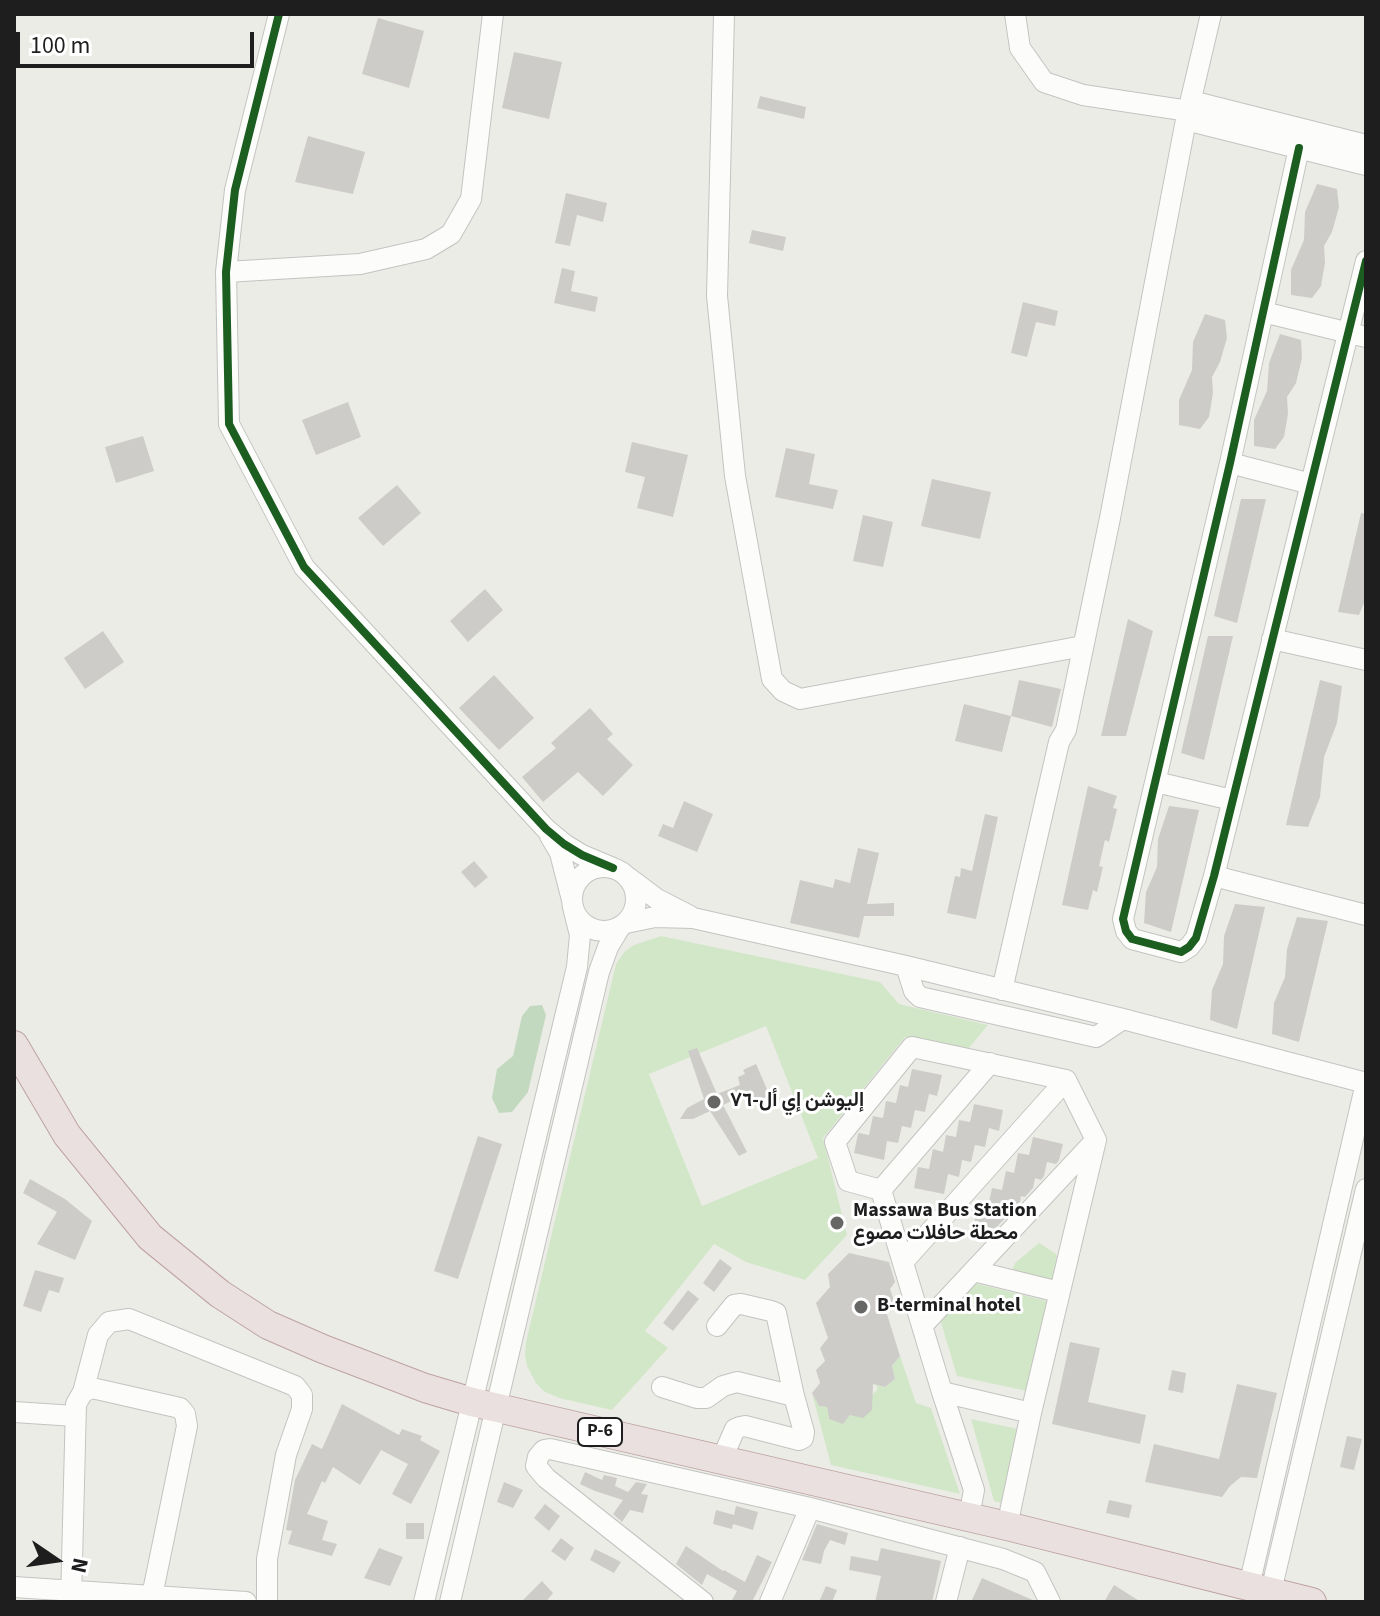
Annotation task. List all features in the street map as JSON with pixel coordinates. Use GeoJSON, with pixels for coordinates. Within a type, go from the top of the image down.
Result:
{"type":"FeatureCollection","features":[{"type":"Feature","properties":{"kind":"highway","name":"P-6"},"geometry":{"type":"LineString","coordinates":[[14,1045],[67,1135],[150,1237],[220,1294],[268,1325],[323,1349],[425,1388],[484,1405],[1007,1526],[1312,1602]]}},
{"type":"Feature","properties":{"kind":"street"},"geometry":{"type":"LineString","coordinates":[[279,14],[235,190],[226,272],[229,424],[304,567],[546,829],[582,855],[618,871],[657,899],[693,918]]}},
{"type":"Feature","properties":{"kind":"street"},"geometry":{"type":"LineString","coordinates":[[226,272],[360,264],[426,249],[451,234],[471,199],[493,14]]}},
{"type":"Feature","properties":{"kind":"street"},"geometry":{"type":"LineString","coordinates":[[724,14],[717,296],[735,476],[772,679],[783,691],[800,699],[1083,646]]}},
{"type":"Feature","properties":{"kind":"street"},"geometry":{"type":"LineString","coordinates":[[1015,14],[1020,48],[1044,82],[1083,95],[1189,111],[1366,145]]}},
{"type":"Feature","properties":{"kind":"street"},"geometry":{"type":"LineString","coordinates":[[1002,990],[1059,742],[1066,730],[1211,14]]}},
{"type":"Feature","properties":{"kind":"street"},"geometry":{"type":"LineString","coordinates":[[1189,111],[1299,148],[1366,165]]}},
{"type":"Feature","properties":{"kind":"street"},"geometry":{"type":"LineString","coordinates":[[1299,148],[1230,463],[1123,919],[1132,939],[1181,952],[1196,938],[1311,484],[1357,336],[1366,261]]}},
{"type":"Feature","properties":{"kind":"street"},"geometry":{"type":"LineString","coordinates":[[1263,312],[1357,336]]}},
{"type":"Feature","properties":{"kind":"street"},"geometry":{"type":"LineString","coordinates":[[1230,463],[1311,484]]}},
{"type":"Feature","properties":{"kind":"street"},"geometry":{"type":"LineString","coordinates":[[1272,639],[1366,660]]}},
{"type":"Feature","properties":{"kind":"street"},"geometry":{"type":"LineString","coordinates":[[1156,782],[1232,800]]}},
{"type":"Feature","properties":{"kind":"street"},"geometry":{"type":"LineString","coordinates":[[450,1602],[484,1405],[577,967],[580,935],[573,903],[560,853],[546,829]]}},
{"type":"Feature","properties":{"kind":"street"},"geometry":{"type":"LineString","coordinates":[[424,1602],[484,1405],[599,972],[608,947],[623,925],[633,911],[636,898],[633,885],[618,871],[600,867],[582,876],[575,887],[573,903],[580,920],[592,928],[606,931],[623,925],[655,917],[693,918],[1123,1019],[1366,1083],[1260,1589]]}},
{"type":"Feature","properties":{"kind":"street"},"geometry":{"type":"LineString","coordinates":[[1214,876],[1366,915]]}},
{"type":"Feature","properties":{"kind":"street"},"geometry":{"type":"LineString","coordinates":[[906,966],[914,991],[920,997],[1096,1037],[1123,1019]]}},
{"type":"Feature","properties":{"kind":"street"},"geometry":{"type":"LineString","coordinates":[[881,1190],[848,1181],[835,1142],[912,1047],[1066,1080]]}},
{"type":"Feature","properties":{"kind":"street"},"geometry":{"type":"LineString","coordinates":[[881,1190],[990,1063]]}},
{"type":"Feature","properties":{"kind":"street"},"geometry":{"type":"LineString","coordinates":[[1007,1526],[1096,1140],[1066,1080]]}},
{"type":"Feature","properties":{"kind":"street"},"geometry":{"type":"LineString","coordinates":[[903,1262],[1066,1080]]}},
{"type":"Feature","properties":{"kind":"street"},"geometry":{"type":"LineString","coordinates":[[922,1326],[1096,1140]]}},
{"type":"Feature","properties":{"kind":"street"},"geometry":{"type":"LineString","coordinates":[[1260,1589],[1366,1189]]}},
{"type":"Feature","properties":{"kind":"street"},"geometry":{"type":"LineString","coordinates":[[881,1190],[974,1490],[969,1517]]}},
{"type":"Feature","properties":{"kind":"street"},"geometry":{"type":"LineString","coordinates":[[974,1271],[1059,1292]]}},
{"type":"Feature","properties":{"kind":"street"},"geometry":{"type":"LineString","coordinates":[[717,1326],[734,1305],[776,1313],[804,1432],[799,1440],[740,1427],[735,1429],[721,1461]]}},
{"type":"Feature","properties":{"kind":"street"},"geometry":{"type":"LineString","coordinates":[[71,1596],[76,1404],[83,1392],[98,1335],[109,1322],[129,1319],[295,1386],[302,1395],[302,1409],[286,1455],[267,1559],[267,1602]]}},
{"type":"Feature","properties":{"kind":"street"},"geometry":{"type":"LineString","coordinates":[[662,1387],[706,1398],[723,1386],[737,1382],[794,1396]]}},
{"type":"Feature","properties":{"kind":"street"},"geometry":{"type":"LineString","coordinates":[[83,1392],[92,1388],[180,1408],[185,1414],[187,1426],[152,1596]]}},
{"type":"Feature","properties":{"kind":"street"},"geometry":{"type":"LineString","coordinates":[[942,1392],[1031,1413]]}},
{"type":"Feature","properties":{"kind":"street"},"geometry":{"type":"LineString","coordinates":[[14,1412],[75,1416]]}},
{"type":"Feature","properties":{"kind":"street"},"geometry":{"type":"LineString","coordinates":[[688,1598],[546,1478],[536,1466],[544,1450],[810,1508],[1003,1559],[1035,1572],[1050,1602]]}},
{"type":"Feature","properties":{"kind":"street"},"geometry":{"type":"LineString","coordinates":[[770,1602],[810,1508]]}},
{"type":"Feature","properties":{"kind":"street"},"geometry":{"type":"LineString","coordinates":[[946,1602],[960,1547]]}},
{"type":"Feature","properties":{"kind":"street"},"geometry":{"type":"LineString","coordinates":[[14,1587],[71,1596],[152,1596],[246,1602]]}},
{"type":"Feature","properties":{"kind":"green space"},"geometry":{"type":"Polygon","coordinates":[[[661,936],[880,982],[899,1004],[988,1025],[968,1049],[905,1037],[823,1138],[847,1235],[805,1280],[746,1262],[714,1244],[645,1331],[668,1348],[612,1410],[545,1392],[536,1383],[525,1355],[616,964],[625,951],[661,936]],[[766,1026],[649,1074],[702,1206],[818,1158],[766,1026]]]}},
{"type":"Feature","properties":{"kind":"green space"},"geometry":{"type":"Polygon","coordinates":[[[542,1005],[546,1015],[528,1092],[512,1112],[499,1113],[492,1098],[497,1069],[513,1056],[522,1016],[530,1006],[542,1005]]]}},
{"type":"Feature","properties":{"kind":"green space"},"geometry":{"type":"Polygon","coordinates":[[[1039,1243],[1057,1256],[1052,1280],[1012,1271],[1015,1263],[1039,1243]]]}},
{"type":"Feature","properties":{"kind":"green space"},"geometry":{"type":"Polygon","coordinates":[[[974,1283],[1047,1301],[1027,1391],[957,1376],[940,1319],[974,1283]]]}},
{"type":"Feature","properties":{"kind":"green space"},"geometry":{"type":"Polygon","coordinates":[[[900,1356],[916,1403],[931,1408],[960,1494],[831,1465],[812,1393],[819,1406],[827,1407],[829,1419],[842,1423],[878,1389],[876,1385],[885,1387],[895,1379],[892,1366],[900,1356]]]}},
{"type":"Feature","properties":{"kind":"green space"},"geometry":{"type":"Polygon","coordinates":[[[971,1419],[1018,1429],[1001,1503],[994,1501],[971,1419]]]}},
{"type":"Feature","properties":{"kind":"building"},"geometry":{"type":"Polygon","coordinates":[[[378,18],[424,31],[409,88],[362,74],[378,18]]]}},
{"type":"Feature","properties":{"kind":"building"},"geometry":{"type":"Polygon","coordinates":[[[514,52],[562,62],[549,119],[502,108],[514,52]]]}},
{"type":"Feature","properties":{"kind":"building"},"geometry":{"type":"Polygon","coordinates":[[[760,96],[806,107],[804,119],[757,108],[760,96]]]}},
{"type":"Feature","properties":{"kind":"building"},"geometry":{"type":"Polygon","coordinates":[[[308,136],[365,152],[353,194],[295,182],[308,136]]]}},
{"type":"Feature","properties":{"kind":"building"},"geometry":{"type":"Polygon","coordinates":[[[1317,184],[1337,189],[1339,207],[1332,232],[1324,246],[1321,286],[1312,298],[1291,295],[1291,270],[1304,240],[1305,212],[1317,184]]]}},
{"type":"Feature","properties":{"kind":"building"},"geometry":{"type":"Polygon","coordinates":[[[566,193],[607,203],[603,222],[577,215],[570,246],[555,243],[566,193]]]}},
{"type":"Feature","properties":{"kind":"building"},"geometry":{"type":"Polygon","coordinates":[[[752,230],[786,237],[783,251],[749,243],[752,230]]]}},
{"type":"Feature","properties":{"kind":"building"},"geometry":{"type":"Polygon","coordinates":[[[562,268],[575,271],[571,291],[598,297],[595,312],[554,303],[562,268]]]}},
{"type":"Feature","properties":{"kind":"building"},"geometry":{"type":"Polygon","coordinates":[[[1023,302],[1058,311],[1055,326],[1036,322],[1027,357],[1011,353],[1023,302]]]}},
{"type":"Feature","properties":{"kind":"building"},"geometry":{"type":"Polygon","coordinates":[[[1205,314],[1225,320],[1227,338],[1212,377],[1209,417],[1200,429],[1179,425],[1179,400],[1192,370],[1193,342],[1205,314]]]}},
{"type":"Feature","properties":{"kind":"building"},"geometry":{"type":"Polygon","coordinates":[[[1280,334],[1301,340],[1302,358],[1296,383],[1287,397],[1284,437],[1275,449],[1254,446],[1254,420],[1267,391],[1269,363],[1280,334]]]}},
{"type":"Feature","properties":{"kind":"building"},"geometry":{"type":"Polygon","coordinates":[[[348,402],[361,437],[316,455],[302,420],[348,402]]]}},
{"type":"Feature","properties":{"kind":"building"},"geometry":{"type":"Polygon","coordinates":[[[143,436],[154,471],[116,483],[105,447],[143,436]]]}},
{"type":"Feature","properties":{"kind":"building"},"geometry":{"type":"Polygon","coordinates":[[[632,442],[688,455],[673,517],[637,508],[645,477],[625,472],[632,442]]]}},
{"type":"Feature","properties":{"kind":"building"},"geometry":{"type":"Polygon","coordinates":[[[786,448],[815,454],[809,484],[838,490],[833,509],[775,497],[786,448]]]}},
{"type":"Feature","properties":{"kind":"building"},"geometry":{"type":"Polygon","coordinates":[[[932,479],[991,492],[980,539],[921,526],[932,479]]]}},
{"type":"Feature","properties":{"kind":"building"},"geometry":{"type":"Polygon","coordinates":[[[397,485],[421,513],[383,546],[358,518],[397,485]]]}},
{"type":"Feature","properties":{"kind":"building"},"geometry":{"type":"Polygon","coordinates":[[[1241,499],[1266,499],[1237,623],[1214,616],[1241,499]]]}},
{"type":"Feature","properties":{"kind":"building"},"geometry":{"type":"Polygon","coordinates":[[[1361,513],[1366,514],[1366,598],[1359,615],[1338,612],[1361,513]]]}},
{"type":"Feature","properties":{"kind":"building"},"geometry":{"type":"Polygon","coordinates":[[[863,515],[893,522],[883,567],[853,561],[863,515]]]}},
{"type":"Feature","properties":{"kind":"building"},"geometry":{"type":"Polygon","coordinates":[[[485,589],[503,610],[468,642],[450,621],[485,589]]]}},
{"type":"Feature","properties":{"kind":"building"},"geometry":{"type":"Polygon","coordinates":[[[1128,619],[1153,631],[1126,736],[1101,736],[1128,619]]]}},
{"type":"Feature","properties":{"kind":"building"},"geometry":{"type":"Polygon","coordinates":[[[103,631],[124,662],[85,689],[64,658],[103,631]]]}},
{"type":"Feature","properties":{"kind":"building"},"geometry":{"type":"Polygon","coordinates":[[[1208,636],[1233,636],[1204,760],[1181,753],[1208,636]]]}},
{"type":"Feature","properties":{"kind":"building"},"geometry":{"type":"Polygon","coordinates":[[[494,675],[534,718],[499,750],[459,708],[494,675]]]}},
{"type":"Feature","properties":{"kind":"building"},"geometry":{"type":"Polygon","coordinates":[[[1019,680],[1061,689],[1052,727],[1011,716],[1019,680]]]}},
{"type":"Feature","properties":{"kind":"building"},"geometry":{"type":"Polygon","coordinates":[[[1320,680],[1342,686],[1337,723],[1324,757],[1320,797],[1308,827],[1286,825],[1320,680]]]}},
{"type":"Feature","properties":{"kind":"building"},"geometry":{"type":"Polygon","coordinates":[[[964,704],[1011,716],[1002,752],[955,741],[964,704]]]}},
{"type":"Feature","properties":{"kind":"building"},"geometry":{"type":"Polygon","coordinates":[[[590,708],[613,734],[607,739],[633,765],[603,796],[578,772],[543,802],[522,777],[556,748],[551,743],[590,708]]]}},
{"type":"Feature","properties":{"kind":"building"},"geometry":{"type":"Polygon","coordinates":[[[1088,786],[1117,796],[1113,808],[1117,809],[1109,842],[1105,840],[1097,892],[1093,890],[1088,910],[1062,905],[1088,786]]]}},
{"type":"Feature","properties":{"kind":"building"},"geometry":{"type":"Polygon","coordinates":[[[684,801],[713,814],[697,852],[658,836],[663,824],[673,828],[684,801]]]}},
{"type":"Feature","properties":{"kind":"building"},"geometry":{"type":"Polygon","coordinates":[[[1169,806],[1199,810],[1171,932],[1144,923],[1146,892],[1157,867],[1158,839],[1169,806]]]}},
{"type":"Feature","properties":{"kind":"building"},"geometry":{"type":"Polygon","coordinates":[[[985,814],[998,817],[976,919],[947,913],[955,876],[960,877],[961,868],[972,871],[985,814]]]}},
{"type":"Feature","properties":{"kind":"building"},"geometry":{"type":"Polygon","coordinates":[[[858,848],[879,853],[867,904],[894,903],[894,916],[864,916],[859,938],[790,923],[800,880],[833,888],[835,879],[850,883],[858,848]]]}},
{"type":"Feature","properties":{"kind":"building"},"geometry":{"type":"Polygon","coordinates":[[[474,861],[488,877],[475,888],[461,872],[474,861]]]}},
{"type":"Feature","properties":{"kind":"building"},"geometry":{"type":"Polygon","coordinates":[[[1235,904],[1265,907],[1237,1029],[1210,1020],[1212,990],[1223,964],[1224,936],[1235,904]]]}},
{"type":"Feature","properties":{"kind":"building"},"geometry":{"type":"Polygon","coordinates":[[[1297,917],[1328,921],[1299,1042],[1272,1034],[1274,1003],[1285,977],[1287,949],[1297,917]]]}},
{"type":"Feature","properties":{"kind":"building"},"geometry":{"type":"Polygon","coordinates":[[[697,1048],[717,1094],[740,1085],[738,1077],[745,1074],[743,1070],[756,1064],[770,1096],[749,1103],[743,1096],[723,1105],[747,1152],[739,1156],[710,1111],[693,1119],[680,1119],[687,1108],[704,1099],[688,1051],[697,1048]]]}},
{"type":"Feature","properties":{"kind":"building"},"geometry":{"type":"Polygon","coordinates":[[[912,1069],[942,1075],[937,1096],[929,1094],[925,1112],[915,1110],[911,1128],[902,1126],[898,1143],[887,1141],[884,1160],[854,1153],[858,1134],[869,1135],[873,1116],[883,1118],[886,1101],[896,1103],[900,1085],[908,1087],[912,1069]]]}},
{"type":"Feature","properties":{"kind":"building"},"geometry":{"type":"Polygon","coordinates":[[[974,1104],[1003,1110],[999,1131],[989,1128],[985,1147],[975,1145],[971,1162],[962,1160],[959,1177],[948,1174],[944,1194],[914,1188],[918,1167],[929,1169],[933,1149],[943,1152],[946,1135],[956,1137],[959,1120],[970,1122],[974,1104]]]}},
{"type":"Feature","properties":{"kind":"building"},"geometry":{"type":"Polygon","coordinates":[[[478,1136],[502,1144],[458,1279],[434,1271],[478,1136]]]}},
{"type":"Feature","properties":{"kind":"building"},"geometry":{"type":"Polygon","coordinates":[[[1033,1137],[1063,1144],[1059,1160],[1056,1164],[1047,1162],[1041,1180],[1035,1178],[1033,1188],[1025,1197],[1021,1196],[1020,1202],[1010,1213],[1007,1212],[995,1229],[974,1224],[978,1204],[988,1206],[992,1188],[1002,1190],[1006,1171],[1014,1173],[1018,1153],[1029,1155],[1033,1137]]]}},
{"type":"Feature","properties":{"kind":"building"},"geometry":{"type":"Polygon","coordinates":[[[30,1179],[65,1199],[92,1221],[75,1260],[37,1244],[57,1212],[23,1193],[30,1179]]]}},
{"type":"Feature","properties":{"kind":"building"},"geometry":{"type":"Polygon","coordinates":[[[849,1253],[889,1262],[895,1282],[890,1289],[894,1301],[886,1311],[900,1356],[892,1366],[895,1379],[885,1387],[873,1384],[872,1410],[863,1418],[850,1415],[843,1424],[829,1419],[827,1407],[819,1406],[812,1393],[820,1383],[816,1370],[825,1361],[820,1348],[828,1338],[816,1303],[830,1287],[828,1274],[849,1253]]]}},
{"type":"Feature","properties":{"kind":"building"},"geometry":{"type":"Polygon","coordinates":[[[720,1259],[732,1268],[714,1292],[703,1283],[720,1259]]]}},
{"type":"Feature","properties":{"kind":"building"},"geometry":{"type":"Polygon","coordinates":[[[35,1270],[64,1278],[59,1293],[49,1290],[41,1312],[23,1306],[35,1270]]]}},
{"type":"Feature","properties":{"kind":"building"},"geometry":{"type":"Polygon","coordinates":[[[688,1290],[699,1299],[673,1331],[663,1323],[688,1290]]]}},
{"type":"Feature","properties":{"kind":"building"},"geometry":{"type":"Polygon","coordinates":[[[1070,1342],[1100,1348],[1088,1402],[1146,1415],[1140,1444],[1052,1424],[1070,1342]]]}},
{"type":"Feature","properties":{"kind":"building"},"geometry":{"type":"Polygon","coordinates":[[[1172,1370],[1186,1373],[1183,1393],[1168,1390],[1172,1370]]]}},
{"type":"Feature","properties":{"kind":"building"},"geometry":{"type":"Polygon","coordinates":[[[1237,1384],[1277,1393],[1257,1478],[1241,1477],[1222,1497],[1145,1482],[1154,1444],[1219,1459],[1237,1384]]]}},
{"type":"Feature","properties":{"kind":"building"},"geometry":{"type":"Polygon","coordinates":[[[342,1404],[399,1435],[402,1429],[422,1436],[420,1440],[440,1451],[411,1504],[392,1494],[408,1464],[381,1450],[360,1485],[333,1467],[325,1483],[322,1481],[307,1514],[328,1521],[322,1540],[337,1544],[332,1556],[288,1544],[292,1531],[286,1530],[295,1480],[312,1444],[322,1449],[342,1404]]]}},
{"type":"Feature","properties":{"kind":"building"},"geometry":{"type":"Polygon","coordinates":[[[1347,1436],[1362,1439],[1354,1470],[1340,1467],[1347,1436]]]}},
{"type":"Feature","properties":{"kind":"building"},"geometry":{"type":"Polygon","coordinates":[[[585,1472],[602,1480],[604,1475],[617,1478],[615,1486],[628,1492],[636,1482],[647,1484],[641,1494],[648,1495],[643,1513],[630,1510],[622,1522],[613,1514],[623,1500],[580,1484],[585,1472]]]}},
{"type":"Feature","properties":{"kind":"building"},"geometry":{"type":"Polygon","coordinates":[[[504,1482],[523,1490],[513,1508],[497,1502],[504,1482]]]}},
{"type":"Feature","properties":{"kind":"building"},"geometry":{"type":"Polygon","coordinates":[[[1109,1500],[1132,1505],[1129,1518],[1106,1513],[1109,1500]]]}},
{"type":"Feature","properties":{"kind":"building"},"geometry":{"type":"Polygon","coordinates":[[[545,1504],[560,1516],[549,1531],[534,1518],[545,1504]]]}},
{"type":"Feature","properties":{"kind":"building"},"geometry":{"type":"Polygon","coordinates":[[[736,1506],[758,1512],[753,1530],[733,1524],[732,1529],[713,1524],[716,1510],[734,1515],[736,1506]]]}},
{"type":"Feature","properties":{"kind":"building"},"geometry":{"type":"Polygon","coordinates":[[[406,1523],[424,1523],[424,1539],[406,1539],[406,1523]]]}},
{"type":"Feature","properties":{"kind":"building"},"geometry":{"type":"Polygon","coordinates":[[[817,1524],[848,1533],[845,1545],[830,1540],[821,1564],[802,1560],[817,1524]]]}},
{"type":"Feature","properties":{"kind":"building"},"geometry":{"type":"Polygon","coordinates":[[[561,1538],[574,1548],[565,1561],[551,1551],[561,1538]]]}},
{"type":"Feature","properties":{"kind":"building"},"geometry":{"type":"Polygon","coordinates":[[[686,1546],[745,1582],[757,1555],[772,1562],[752,1602],[731,1602],[737,1591],[707,1574],[702,1585],[676,1564],[686,1546]]]}},
{"type":"Feature","properties":{"kind":"building"},"geometry":{"type":"Polygon","coordinates":[[[379,1548],[403,1557],[390,1586],[364,1578],[379,1548]]]}},
{"type":"Feature","properties":{"kind":"building"},"geometry":{"type":"Polygon","coordinates":[[[881,1548],[941,1561],[932,1602],[875,1602],[881,1576],[849,1570],[851,1556],[878,1561],[881,1548]]]}},
{"type":"Feature","properties":{"kind":"building"},"geometry":{"type":"Polygon","coordinates":[[[595,1549],[621,1562],[614,1573],[590,1560],[595,1549]]]}},
{"type":"Feature","properties":{"kind":"building"},"geometry":{"type":"Polygon","coordinates":[[[982,1578],[1035,1601],[1035,1602],[971,1602],[982,1578]]]}},
{"type":"Feature","properties":{"kind":"building"},"geometry":{"type":"Polygon","coordinates":[[[542,1581],[553,1593],[546,1602],[521,1602],[542,1581]]]}},
{"type":"Feature","properties":{"kind":"building"},"geometry":{"type":"Polygon","coordinates":[[[1114,1585],[1141,1602],[1104,1602],[1114,1585]]]}},
{"type":"Feature","properties":{"kind":"building"},"geometry":{"type":"Polygon","coordinates":[[[826,1586],[837,1590],[832,1602],[819,1602],[826,1586]]]}},
{"type":"Feature","properties":{"kind":"cycle path"},"geometry":{"type":"LineString","coordinates":[[279,14],[235,190],[226,272],[229,424],[304,567],[546,829],[582,855],[613,868]]}},
{"type":"Feature","properties":{"kind":"cycle path"},"geometry":{"type":"LineString","coordinates":[[1299,148],[1230,463],[1123,919],[1132,939],[1181,952],[1196,938],[1366,261]]}},
{"type":"Feature","properties":{"kind":"place","name":"إليوشن إي أل-٧٦"},"geometry":{"type":"Point","coordinates":[714,1102]}},
{"type":"Feature","properties":{"kind":"place","name":"Massawa Bus Station محطة حافلات مصوع"},"geometry":{"type":"Point","coordinates":[837,1223]}},
{"type":"Feature","properties":{"kind":"place","name":"B-terminal hotel"},"geometry":{"type":"Point","coordinates":[861,1307]}}]}
